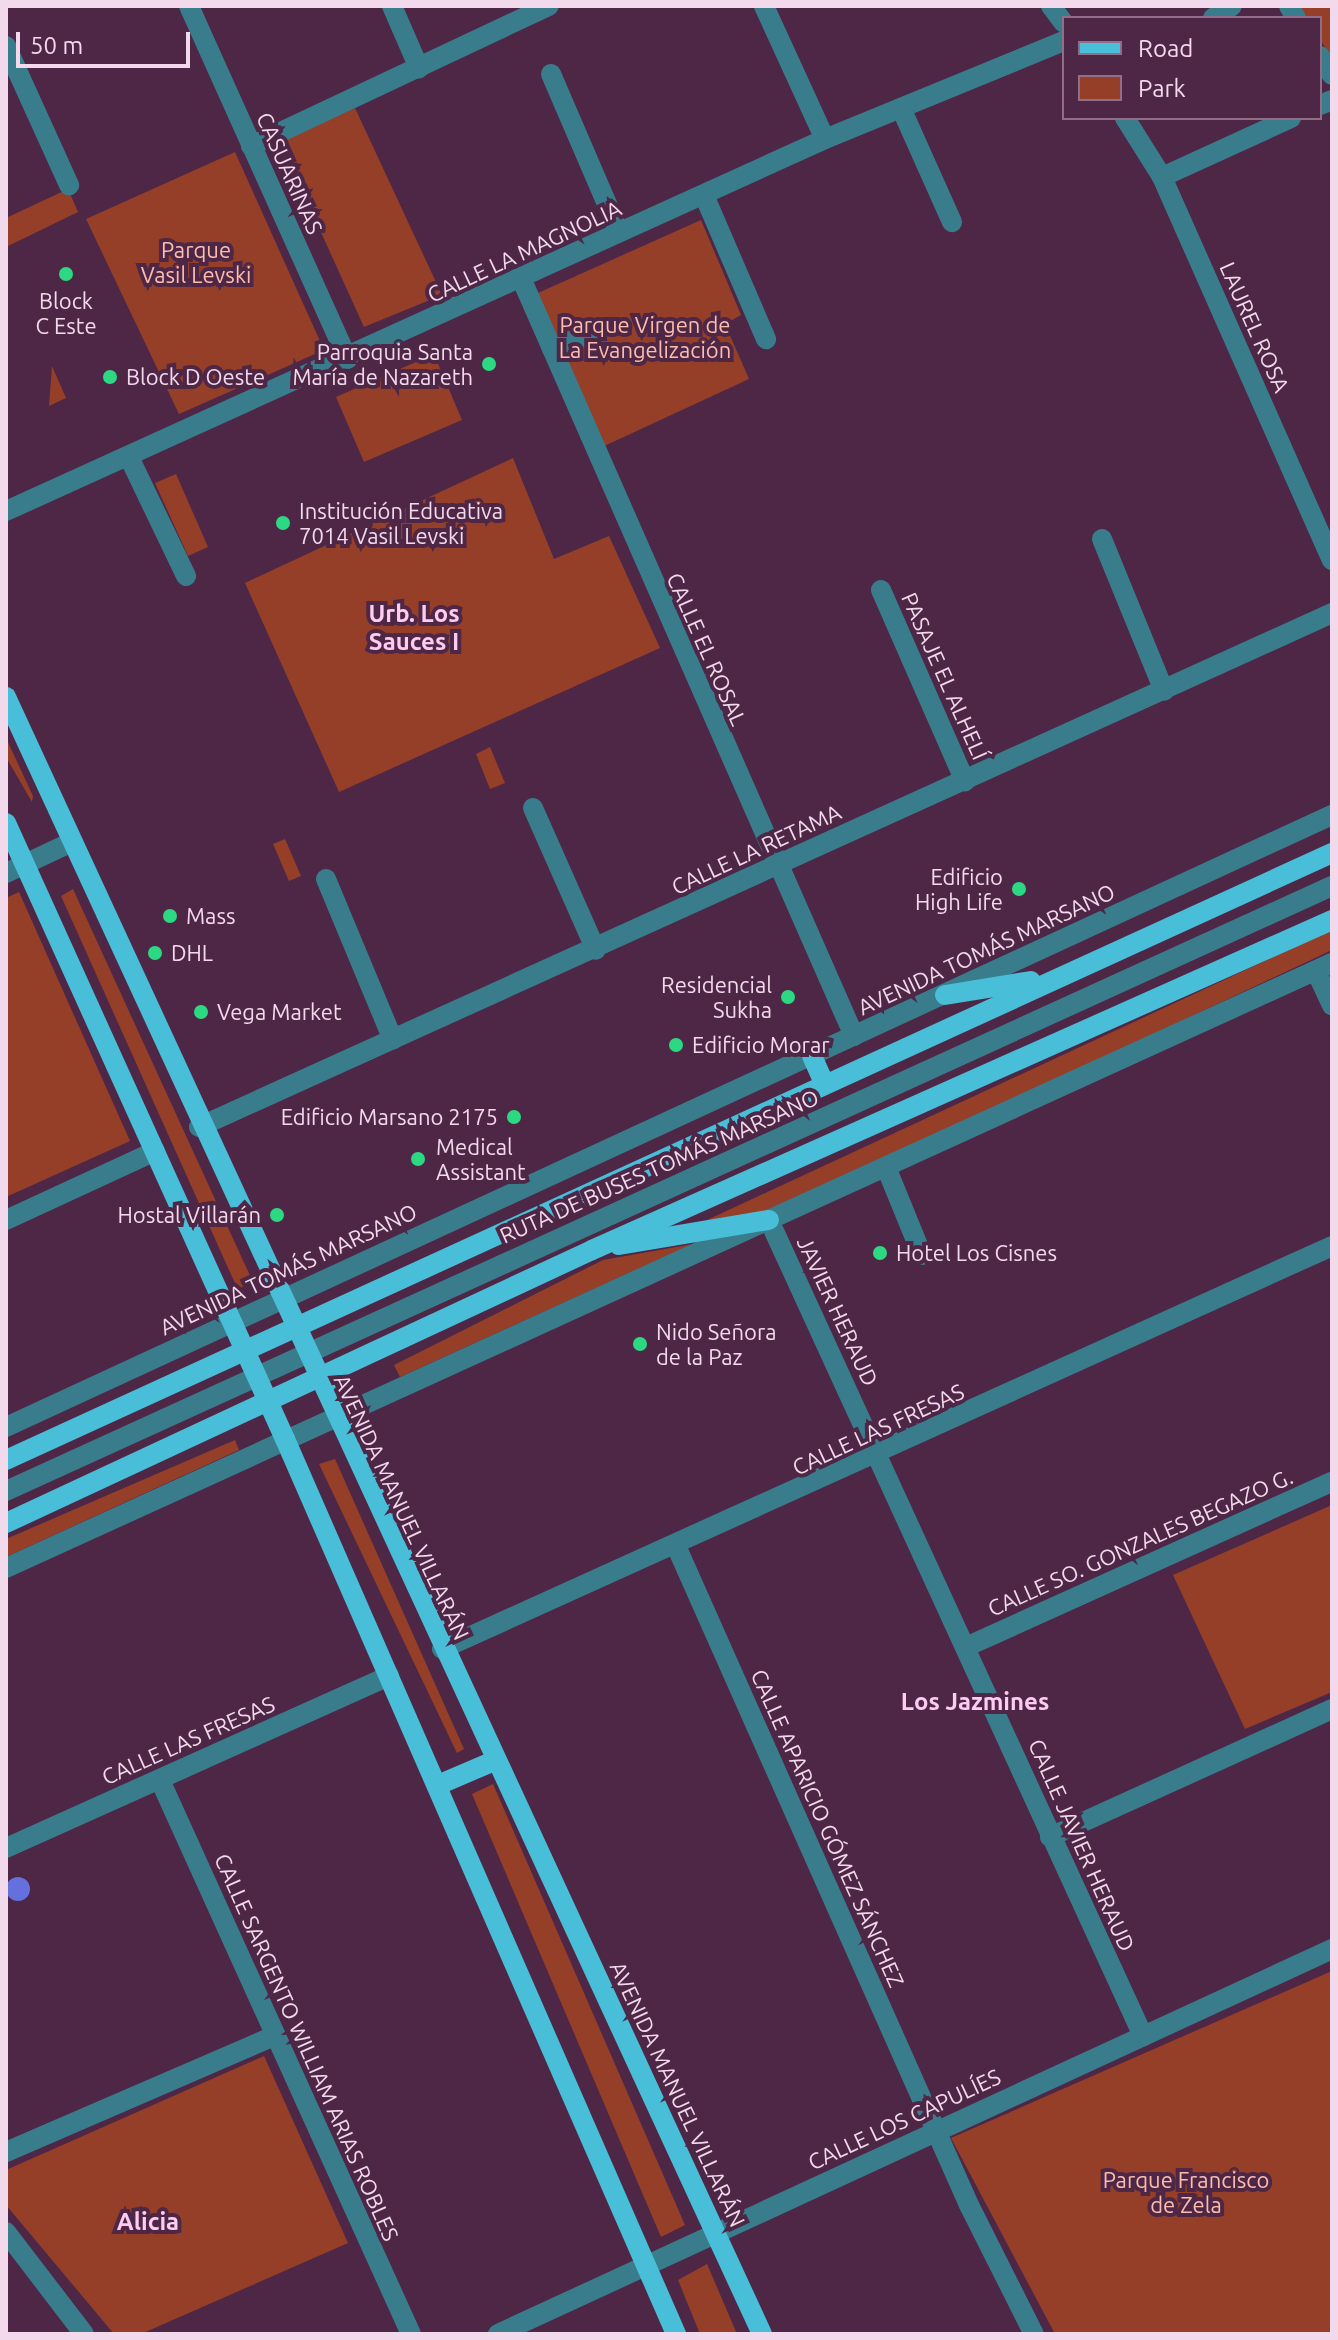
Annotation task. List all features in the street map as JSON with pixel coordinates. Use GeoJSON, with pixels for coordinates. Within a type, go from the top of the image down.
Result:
{"type":"FeatureCollection","features":[{"type":"Feature","properties":{"kind":"main road","name":"AVENIDA MANUEL VILLARÁN"},"geometry":{"type":"LineString","coordinates":[[6,697],[278,1300],[762,2334]]}},
{"type":"Feature","properties":{"kind":"main road"},"geometry":{"type":"LineString","coordinates":[[6,823],[285,1439],[676,2334]]}},
{"type":"Feature","properties":{"kind":"main road"},"geometry":{"type":"LineString","coordinates":[[6,1460],[243,1346],[1332,853]]}},
{"type":"Feature","properties":{"kind":"main road"},"geometry":{"type":"LineString","coordinates":[[6,1523],[317,1381],[592,1250],[1332,920]]}},
{"type":"Feature","properties":{"kind":"main road"},"geometry":{"type":"LineString","coordinates":[[945,995],[1058,976]]}},
{"type":"Feature","properties":{"kind":"main road"},"geometry":{"type":"LineString","coordinates":[[812,1056],[824,1083]]}},
{"type":"Feature","properties":{"kind":"main road"},"geometry":{"type":"LineString","coordinates":[[592,1250],[771,1226]]}},
{"type":"Feature","properties":{"kind":"main road"},"geometry":{"type":"LineString","coordinates":[[438,1785],[494,1761]]}},
{"type":"Feature","properties":{"kind":"street","name":"CASUARINAS"},"geometry":{"type":"LineString","coordinates":[[189,6],[348,359]]}},
{"type":"Feature","properties":{"kind":"street"},"geometry":{"type":"LineString","coordinates":[[392,6],[419,68]]}},
{"type":"Feature","properties":{"kind":"street"},"geometry":{"type":"LineString","coordinates":[[251,146],[549,6]]}},
{"type":"Feature","properties":{"kind":"street"},"geometry":{"type":"LineString","coordinates":[[764,6],[825,139]]}},
{"type":"Feature","properties":{"kind":"street","name":"CALLE LA MAGNOLIA"},"geometry":{"type":"LineString","coordinates":[[6,511],[348,359],[825,139],[1062,42]]}},
{"type":"Feature","properties":{"kind":"street"},"geometry":{"type":"LineString","coordinates":[[6,46],[69,185]]}},
{"type":"Feature","properties":{"kind":"street"},"geometry":{"type":"LineString","coordinates":[[551,74],[619,232]]}},
{"type":"Feature","properties":{"kind":"street"},"geometry":{"type":"LineString","coordinates":[[901,108],[952,222]]}},
{"type":"Feature","properties":{"kind":"street","name":"LAUREL ROSA"},"geometry":{"type":"LineString","coordinates":[[1126,120],[1162,177],[1332,560]]}},
{"type":"Feature","properties":{"kind":"street"},"geometry":{"type":"LineString","coordinates":[[1162,177],[1287,120]]}},
{"type":"Feature","properties":{"kind":"street"},"geometry":{"type":"LineString","coordinates":[[704,195],[766,339]]}},
{"type":"Feature","properties":{"kind":"street","name":"CALLE EL ROSAL"},"geometry":{"type":"LineString","coordinates":[[521,278],[775,866],[854,1036]]}},
{"type":"Feature","properties":{"kind":"street"},"geometry":{"type":"LineString","coordinates":[[552,349],[596,331]]}},
{"type":"Feature","properties":{"kind":"street"},"geometry":{"type":"LineString","coordinates":[[129,457],[186,576]]}},
{"type":"Feature","properties":{"kind":"street"},"geometry":{"type":"LineString","coordinates":[[1102,539],[1164,691]]}},
{"type":"Feature","properties":{"kind":"street","name":"PASAJE EL ALHELÍ"},"geometry":{"type":"LineString","coordinates":[[881,590],[965,781]]}},
{"type":"Feature","properties":{"kind":"street","name":"CALLE LA RETAMA"},"geometry":{"type":"LineString","coordinates":[[199,1127],[596,950],[1332,613]]}},
{"type":"Feature","properties":{"kind":"street"},"geometry":{"type":"LineString","coordinates":[[533,808],[596,950]]}},
{"type":"Feature","properties":{"kind":"street","name":"AVENIDA TOMÁS MARSANO"},"geometry":{"type":"LineString","coordinates":[[6,1427],[1332,815]]}},
{"type":"Feature","properties":{"kind":"street"},"geometry":{"type":"LineString","coordinates":[[6,873],[72,842]]}},
{"type":"Feature","properties":{"kind":"street"},"geometry":{"type":"LineString","coordinates":[[326,879],[393,1040]]}},
{"type":"Feature","properties":{"kind":"street","name":"RUTA DE BUSES TOMÁS MARSANO"},"geometry":{"type":"LineString","coordinates":[[6,1491],[1332,886]]}},
{"type":"Feature","properties":{"kind":"street"},"geometry":{"type":"LineString","coordinates":[[6,1568],[334,1416],[771,1226],[886,1167],[1324,967],[1332,1006]]}},
{"type":"Feature","properties":{"kind":"street"},"geometry":{"type":"LineString","coordinates":[[6,1220],[155,1151]]}},
{"type":"Feature","properties":{"kind":"street"},"geometry":{"type":"LineString","coordinates":[[886,1167],[922,1255]]}},
{"type":"Feature","properties":{"kind":"street","name":"JAVIER HERAUD"},"geometry":{"type":"LineString","coordinates":[[771,1226],[880,1455]]}},
{"type":"Feature","properties":{"kind":"street","name":"CALLE LAS FRESAS"},"geometry":{"type":"LineString","coordinates":[[442,1649],[677,1548],[1332,1246]]}},
{"type":"Feature","properties":{"kind":"street","name":"CALLE JAVIER HERAUD"},"geometry":{"type":"LineString","coordinates":[[880,1455],[968,1646],[1050,1837],[1143,2036]]}},
{"type":"Feature","properties":{"kind":"street","name":"CALLE SO. GONZALES BEGAZO G."},"geometry":{"type":"LineString","coordinates":[[968,1646],[1332,1482]]}},
{"type":"Feature","properties":{"kind":"street","name":"CALLE APARICIO GÓMEZ SÁNCHEZ"},"geometry":{"type":"LineString","coordinates":[[677,1548],[936,2128],[1034,2334]]}},
{"type":"Feature","properties":{"kind":"street","name":"CALLE LAS FRESAS"},"geometry":{"type":"LineString","coordinates":[[6,1848],[389,1676]]}},
{"type":"Feature","properties":{"kind":"street"},"geometry":{"type":"LineString","coordinates":[[1050,1837],[1332,1709]]}},
{"type":"Feature","properties":{"kind":"street","name":"CALLE SARGENTO WILLIAM ARIAS ROBLES"},"geometry":{"type":"LineString","coordinates":[[160,1780],[411,2334]]}},
{"type":"Feature","properties":{"kind":"street","name":"CALLE LOS CAPULÍES"},"geometry":{"type":"LineString","coordinates":[[498,2334],[718,2235],[936,2128],[1332,1949]]}},
{"type":"Feature","properties":{"kind":"street"},"geometry":{"type":"LineString","coordinates":[[6,2152],[276,2035]]}},
{"type":"Feature","properties":{"kind":"street"},"geometry":{"type":"LineString","coordinates":[[6,2232],[84,2334]]}},
{"type":"Feature","properties":{"kind":"green space"},"geometry":{"type":"Polygon","coordinates":[[[1299,6],[1332,6],[1332,59],[1322,42],[1322,16],[1306,16],[1299,6]]]}},
{"type":"Feature","properties":{"kind":"green space"},"geometry":{"type":"Polygon","coordinates":[[[355,108],[442,295],[364,327],[280,142],[355,108]]]}},
{"type":"Feature","properties":{"kind":"green space","name":"Parque Vasil Levski"},"geometry":{"type":"Polygon","coordinates":[[[235,152],[324,350],[179,414],[86,219],[235,152]]]}},
{"type":"Feature","properties":{"kind":"green space"},"geometry":{"type":"Polygon","coordinates":[[[68,189],[78,212],[6,247],[6,218],[68,189]]]}},
{"type":"Feature","properties":{"kind":"green space","name":"Parque Virgen de La Evangelización"},"geometry":{"type":"Polygon","coordinates":[[[701,220],[741,315],[725,324],[749,379],[600,448],[538,293],[701,220]]]}},
{"type":"Feature","properties":{"kind":"green space"},"geometry":{"type":"Polygon","coordinates":[[[434,354],[462,420],[364,462],[336,397],[434,354]]]}},
{"type":"Feature","properties":{"kind":"green space"},"geometry":{"type":"Polygon","coordinates":[[[52,366],[66,398],[49,406],[52,366]]]}},
{"type":"Feature","properties":{"kind":"green space"},"geometry":{"type":"Polygon","coordinates":[[[513,458],[554,559],[609,536],[660,648],[339,792],[245,583],[513,458]]]}},
{"type":"Feature","properties":{"kind":"green space"},"geometry":{"type":"Polygon","coordinates":[[[176,474],[208,547],[188,556],[155,483],[176,474]]]}},
{"type":"Feature","properties":{"kind":"green space"},"geometry":{"type":"Polygon","coordinates":[[[6,738],[33,796],[32,802],[6,757],[6,738]]]}},
{"type":"Feature","properties":{"kind":"green space"},"geometry":{"type":"Polygon","coordinates":[[[490,747],[505,783],[490,789],[476,754],[490,747]]]}},
{"type":"Feature","properties":{"kind":"green space"},"geometry":{"type":"Polygon","coordinates":[[[285,839],[301,876],[289,881],[273,844],[285,839]]]}},
{"type":"Feature","properties":{"kind":"green space"},"geometry":{"type":"Polygon","coordinates":[[[73,889],[252,1280],[238,1290],[61,896],[73,889]]]}},
{"type":"Feature","properties":{"kind":"green space"},"geometry":{"type":"Polygon","coordinates":[[[19,892],[130,1141],[6,1197],[6,898],[19,892]]]}},
{"type":"Feature","properties":{"kind":"green space"},"geometry":{"type":"Polygon","coordinates":[[[1332,930],[1332,950],[774,1213],[705,1221],[1332,930]]]}},
{"type":"Feature","properties":{"kind":"green space"},"geometry":{"type":"Polygon","coordinates":[[[693,1244],[400,1377],[394,1365],[603,1260],[693,1244]]]}},
{"type":"Feature","properties":{"kind":"green space"},"geometry":{"type":"Polygon","coordinates":[[[235,1440],[239,1450],[6,1557],[6,1539],[235,1440]]]}},
{"type":"Feature","properties":{"kind":"green space"},"geometry":{"type":"Polygon","coordinates":[[[335,1459],[464,1749],[457,1753],[319,1464],[335,1459]]]}},
{"type":"Feature","properties":{"kind":"green space"},"geometry":{"type":"Polygon","coordinates":[[[1332,1505],[1332,1692],[1245,1729],[1173,1575],[1332,1505]]]}},
{"type":"Feature","properties":{"kind":"green space"},"geometry":{"type":"Polygon","coordinates":[[[493,1784],[685,2225],[661,2237],[472,1794],[493,1784]]]}},
{"type":"Feature","properties":{"kind":"green space","name":"Parque Francisco de Zela"},"geometry":{"type":"Polygon","coordinates":[[[1332,1971],[1332,2334],[1055,2334],[951,2138],[1332,1971]]]}},
{"type":"Feature","properties":{"kind":"green space"},"geometry":{"type":"Polygon","coordinates":[[[264,2056],[348,2243],[141,2334],[114,2334],[6,2205],[6,2170],[264,2056]]]}},
{"type":"Feature","properties":{"kind":"green space"},"geometry":{"type":"Polygon","coordinates":[[[707,2264],[737,2334],[700,2334],[678,2280],[707,2264]]]}},
{"type":"Feature","properties":{"kind":"water"},"geometry":{"type":"Polygon","coordinates":[[[18,1877],[26,1881],[30,1889],[26,1897],[18,1901],[10,1897],[6,1889],[10,1881],[18,1877]]]}},
{"type":"Feature","properties":{"kind":"place","name":"Block C Este"},"geometry":{"type":"Point","coordinates":[66,274]}},
{"type":"Feature","properties":{"kind":"place","name":"Parroquia Santa María de Nazareth"},"geometry":{"type":"Point","coordinates":[489,364]}},
{"type":"Feature","properties":{"kind":"place","name":"Block D Oeste"},"geometry":{"type":"Point","coordinates":[110,377]}},
{"type":"Feature","properties":{"kind":"place","name":"Institución Educativa 7014 Vasil Levski"},"geometry":{"type":"Point","coordinates":[283,523]}},
{"type":"Feature","properties":{"kind":"place","name":"Edificio High Life"},"geometry":{"type":"Point","coordinates":[1019,889]}},
{"type":"Feature","properties":{"kind":"place","name":"Mass"},"geometry":{"type":"Point","coordinates":[170,916]}},
{"type":"Feature","properties":{"kind":"place","name":"DHL"},"geometry":{"type":"Point","coordinates":[155,953]}},
{"type":"Feature","properties":{"kind":"place","name":"Residencial Sukha"},"geometry":{"type":"Point","coordinates":[788,997]}},
{"type":"Feature","properties":{"kind":"place","name":"Vega Market"},"geometry":{"type":"Point","coordinates":[201,1012]}},
{"type":"Feature","properties":{"kind":"place","name":"Edificio Morar"},"geometry":{"type":"Point","coordinates":[676,1045]}},
{"type":"Feature","properties":{"kind":"place","name":"Edificio Marsano 2175"},"geometry":{"type":"Point","coordinates":[514,1117]}},
{"type":"Feature","properties":{"kind":"place","name":"Medical Assistant"},"geometry":{"type":"Point","coordinates":[418,1159]}},
{"type":"Feature","properties":{"kind":"place","name":"Hostal Villarán"},"geometry":{"type":"Point","coordinates":[277,1215]}},
{"type":"Feature","properties":{"kind":"place","name":"Hotel Los Cisnes"},"geometry":{"type":"Point","coordinates":[880,1253]}},
{"type":"Feature","properties":{"kind":"place","name":"Nido Señora de la Paz"},"geometry":{"type":"Point","coordinates":[640,1344]}},
{"type":"Feature","properties":{"kind":"district","name":"Urb. Los Sauces I"},"geometry":{"type":"Point","coordinates":[414,628]}},
{"type":"Feature","properties":{"kind":"district","name":"Los Jazmines"},"geometry":{"type":"Point","coordinates":[975,1702]}},
{"type":"Feature","properties":{"kind":"district","name":"Alicia"},"geometry":{"type":"Point","coordinates":[148,2222]}}]}
